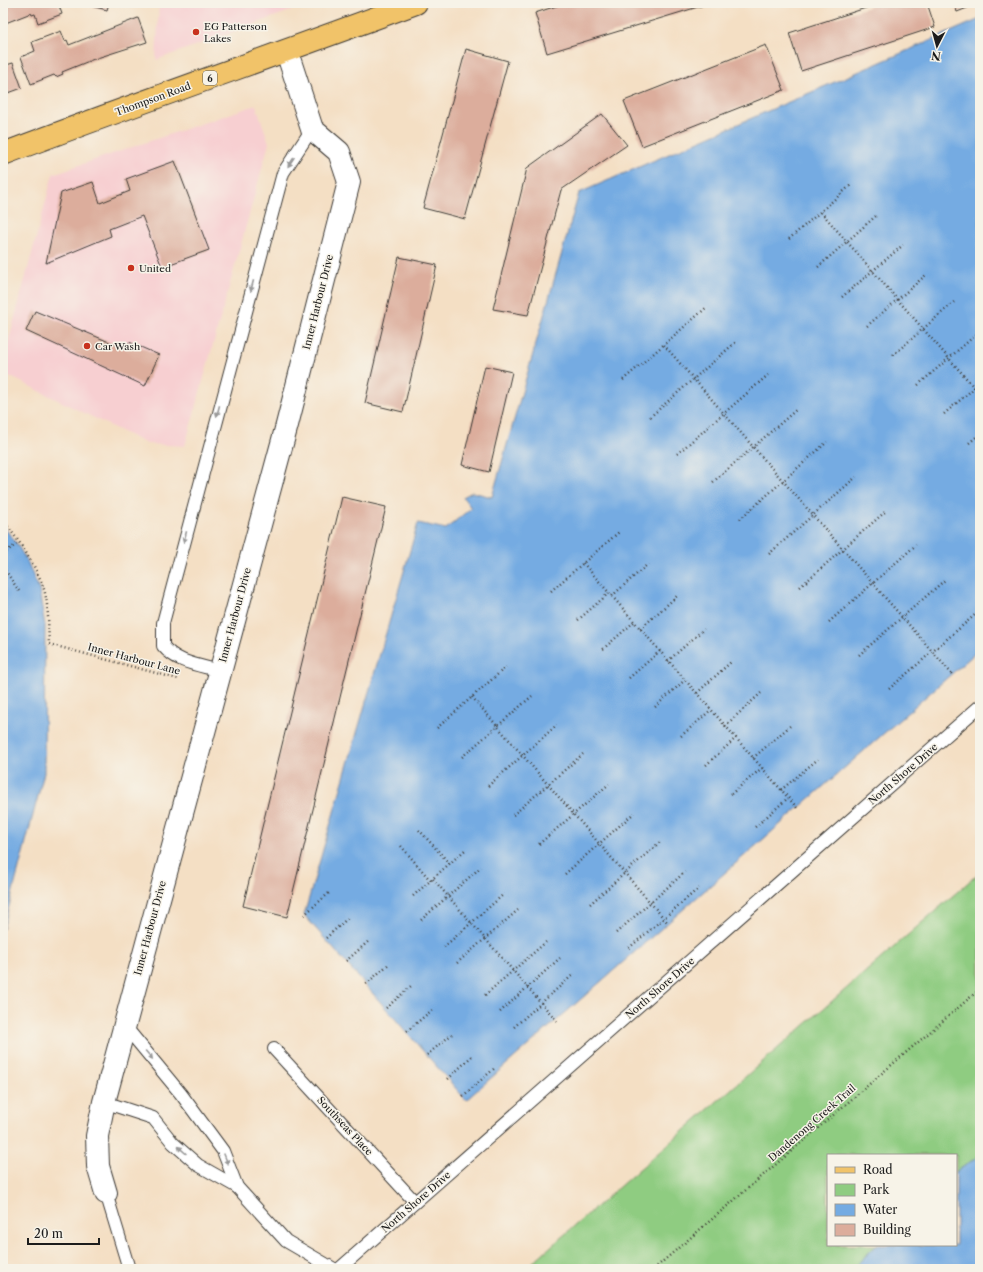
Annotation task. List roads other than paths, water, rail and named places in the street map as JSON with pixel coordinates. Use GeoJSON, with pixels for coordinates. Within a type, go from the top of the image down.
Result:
{"type":"FeatureCollection","features":[{"type":"Feature","properties":{"kind":"main road","name":"Thompson Road"},"geometry":{"type":"LineString","coordinates":[[3,154],[207,79],[287,52],[416,3]]}},
{"type":"Feature","properties":{"kind":"street"},"geometry":{"type":"LineString","coordinates":[[287,52],[312,129]]}},
{"type":"Feature","properties":{"kind":"street","name":"Inner Harbour Drive"},"geometry":{"type":"LineString","coordinates":[[106,1193],[98,1166],[97,1144],[104,1102],[287,425],[350,182],[339,152],[312,129]]}},
{"type":"Feature","properties":{"kind":"lane"},"geometry":{"type":"LineString","coordinates":[[217,680],[170,654],[163,646],[163,623],[283,173],[312,129]]}},
{"type":"Feature","properties":{"kind":"lane","name":"North Shore Drive"},"geometry":{"type":"LineString","coordinates":[[339,1269],[980,706]]}},
{"type":"Feature","properties":{"kind":"lane"},"geometry":{"type":"LineString","coordinates":[[124,1025],[181,1094],[223,1151],[237,1187]]}},
{"type":"Feature","properties":{"kind":"lane","name":"Southseas Place"},"geometry":{"type":"LineString","coordinates":[[274,1049],[416,1202]]}},
{"type":"Feature","properties":{"kind":"lane"},"geometry":{"type":"LineString","coordinates":[[104,1102],[153,1118],[173,1143],[198,1165],[237,1187],[286,1241],[334,1269]]}},
{"type":"Feature","properties":{"kind":"lane"},"geometry":{"type":"LineString","coordinates":[[106,1193],[129,1269]]}},
{"type":"Feature","properties":{"kind":"water"},"geometry":{"type":"Polygon","coordinates":[[[980,19],[980,649],[466,1100],[304,915],[418,523],[446,529],[471,508],[463,497],[472,492],[492,497],[579,193],[980,19]]]}},
{"type":"Feature","properties":{"kind":"water"},"geometry":{"type":"Polygon","coordinates":[[[3,526],[17,544],[28,563],[39,590],[45,626],[44,773],[3,929],[3,526]]]}},
{"type":"Feature","properties":{"kind":"water"},"geometry":{"type":"Polygon","coordinates":[[[980,1155],[980,1269],[852,1269],[876,1246],[957,1246],[957,1171],[980,1155]]]}},
{"type":"Feature","properties":{"kind":"place","name":"EG Patterson Lakes"},"geometry":{"type":"Point","coordinates":[196,32]}},
{"type":"Feature","properties":{"kind":"place","name":"United"},"geometry":{"type":"Point","coordinates":[131,268]}},
{"type":"Feature","properties":{"kind":"place","name":"Car Wash"},"geometry":{"type":"Point","coordinates":[87,346]}}]}
